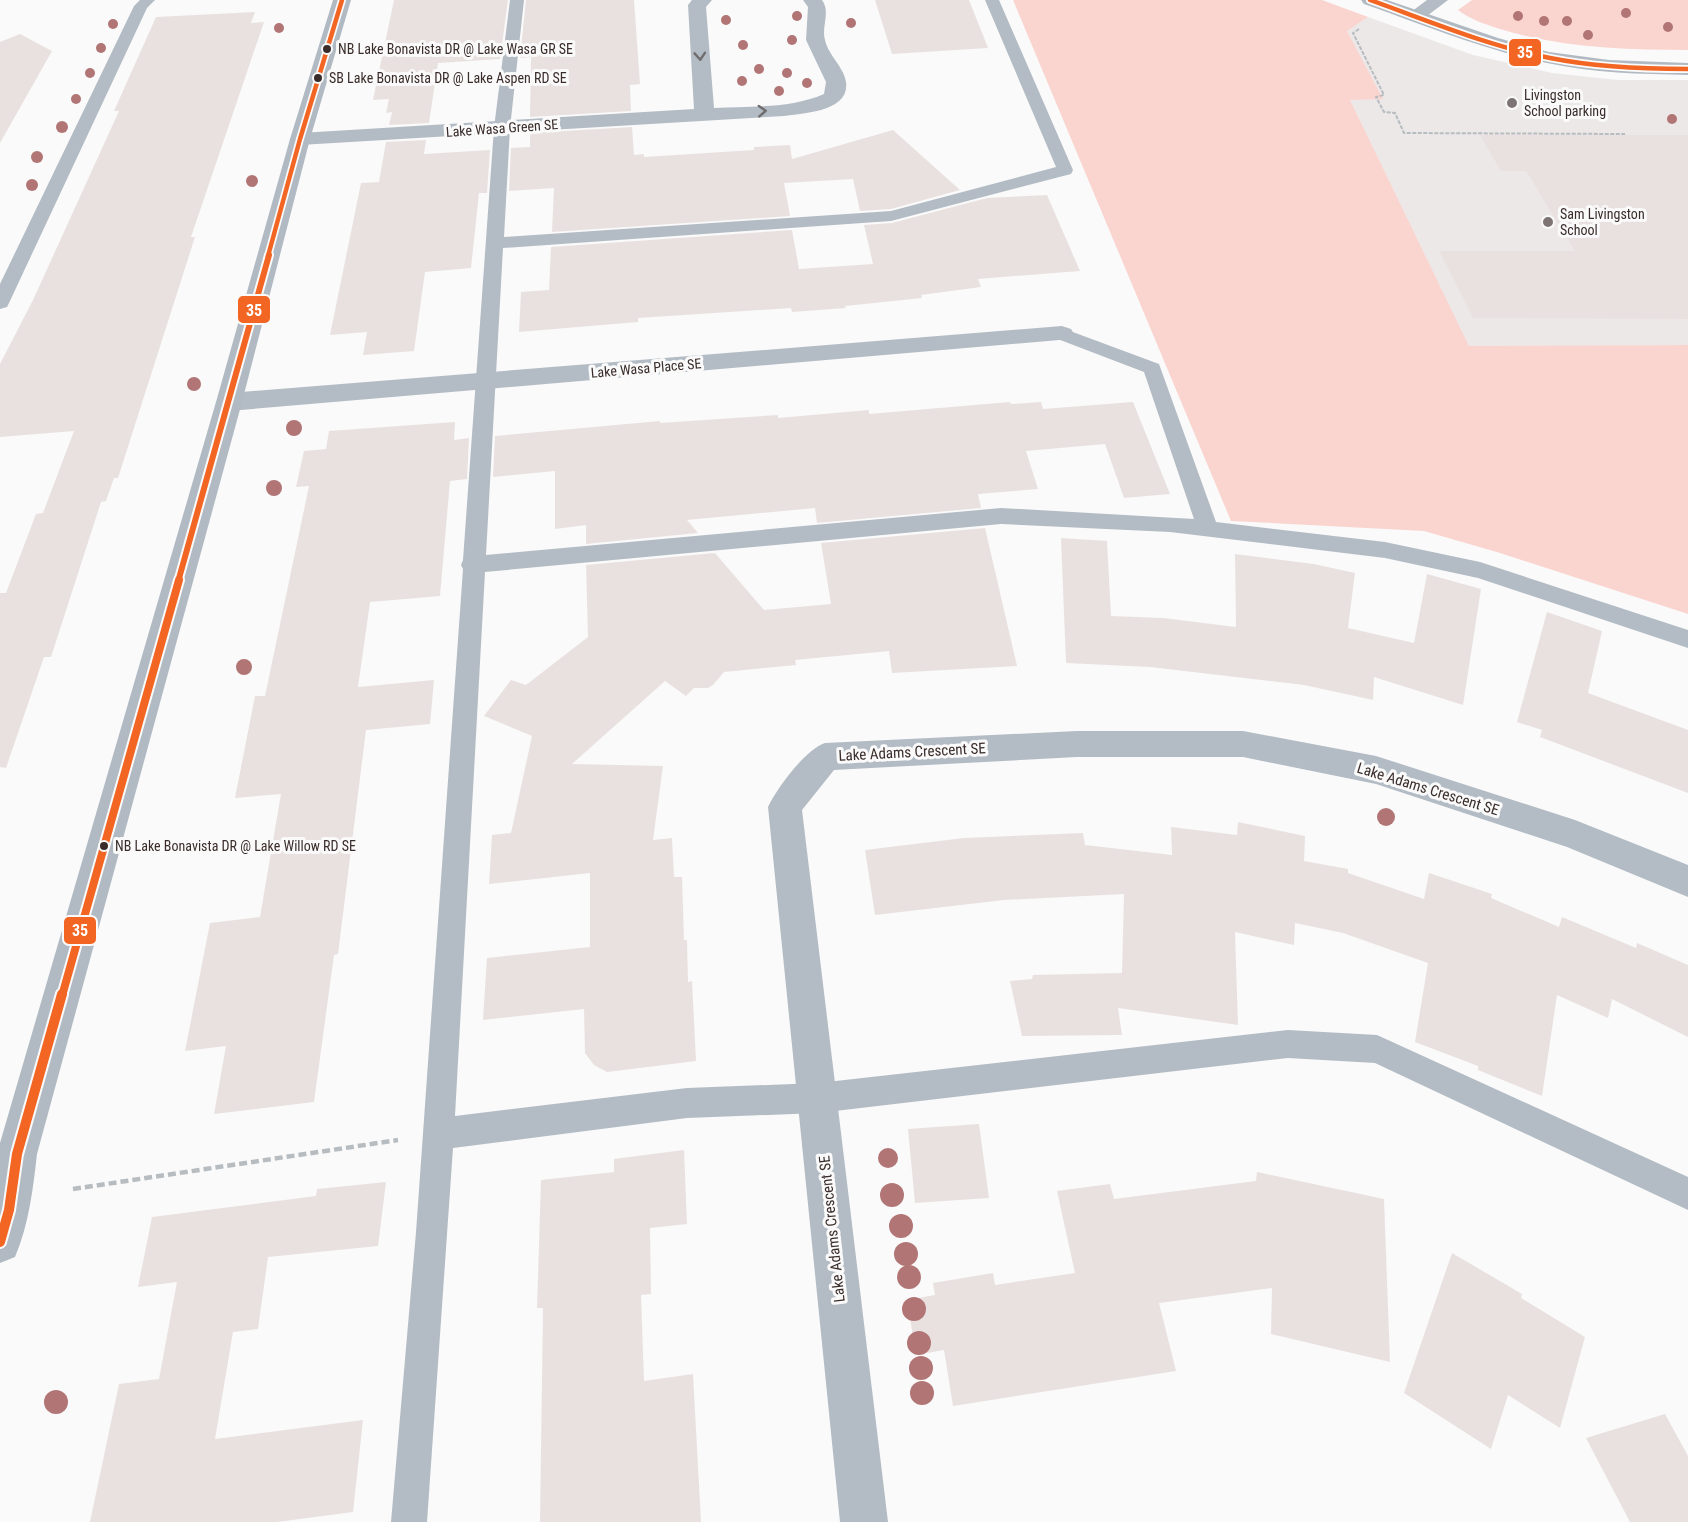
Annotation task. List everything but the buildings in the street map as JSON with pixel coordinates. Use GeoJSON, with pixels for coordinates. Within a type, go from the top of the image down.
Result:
{"type":"FeatureCollection","features":[{"type":"Feature","properties":{"kind":"street"},"geometry":{"type":"LineString","coordinates":[[0,1242],[9,1210],[9,1155],[229,402],[300,139],[342,0]]}},
{"type":"Feature","properties":{"kind":"street"},"geometry":{"type":"LineString","coordinates":[[703,0],[697,5],[704,114]]}},
{"type":"Feature","properties":{"kind":"street","name":"Lake Wasa Green SE"},"geometry":{"type":"LineString","coordinates":[[300,139],[784,110],[813,106],[833,97],[836,82],[815,40],[817,6],[812,0]]}},
{"type":"Feature","properties":{"kind":"street"},"geometry":{"type":"LineString","coordinates":[[1416,15],[1439,0]]}},
{"type":"Feature","properties":{"kind":"street"},"geometry":{"type":"LineString","coordinates":[[1376,2],[1469,36],[1534,55],[1589,63],[1688,69]]}},
{"type":"Feature","properties":{"kind":"street","name":"Lake Wasa Place SE"},"geometry":{"type":"LineString","coordinates":[[229,402],[1062,334]]}},
{"type":"Feature","properties":{"kind":"street","name":"Lake Adams Crescent SE"},"geometry":{"type":"LineString","coordinates":[[864,1522],[785,807],[825,757],[1077,744],[1243,744],[1376,770],[1575,836],[1688,881]]}},
{"type":"Feature","properties":{"kind":"lane"},"geometry":{"type":"LineString","coordinates":[[0,303],[141,6],[148,0]]}},
{"type":"Feature","properties":{"kind":"lane"},"geometry":{"type":"LineString","coordinates":[[409,1522],[437,1134],[502,128],[517,0]]}},
{"type":"Feature","properties":{"kind":"lane"},"geometry":{"type":"LineString","coordinates":[[495,243],[891,216],[1065,170],[992,0]]}},
{"type":"Feature","properties":{"kind":"lane"},"geometry":{"type":"LineString","coordinates":[[1062,334],[1152,368],[1208,529]]}},
{"type":"Feature","properties":{"kind":"lane"},"geometry":{"type":"LineString","coordinates":[[472,566],[1001,516],[1170,524],[1385,550],[1480,570],[1688,639]]}},
{"type":"Feature","properties":{"kind":"lane"},"geometry":{"type":"LineString","coordinates":[[437,1134],[687,1103],[818,1098],[1288,1044],[1377,1049],[1688,1194]]}},
{"type":"Feature","properties":{"kind":"path"},"geometry":{"type":"LineString","coordinates":[[1376,2],[1365,14],[1376,18],[1353,33],[1384,96],[1376,97],[1384,112],[1395,113],[1404,133],[1625,134]]}},
{"type":"Feature","properties":{"kind":"path"},"geometry":{"type":"LineString","coordinates":[[73,1189],[437,1134]]}},
{"type":"Feature","properties":{"kind":"shaded area"},"geometry":{"type":"Polygon","coordinates":[[[1013,0],[1322,0],[1368,17],[1347,31],[1383,99],[1350,100],[1469,346],[1688,345],[1688,614],[1500,553],[1424,531],[1231,521],[1013,0]]]}},
{"type":"Feature","properties":{"kind":"shaded area"},"geometry":{"type":"Polygon","coordinates":[[[1472,0],[1688,0],[1688,50],[1593,47],[1523,35],[1478,21],[1458,10],[1472,0]]]}},
{"type":"Feature","properties":{"kind":"shaded area","name":"Sam Livingston School"},"geometry":{"type":"Polygon","coordinates":[[[1368,17],[1473,55],[1552,73],[1618,80],[1688,80],[1688,345],[1469,347],[1349,99],[1382,99],[1346,31],[1368,17]]]}},
{"type":"Feature","properties":{"kind":"transit line","name":"35"},"geometry":{"type":"LineString","coordinates":[[0,1242],[9,1210],[17,1154],[229,402],[300,139],[342,0]]}},
{"type":"Feature","properties":{"kind":"transit line","name":"35"},"geometry":{"type":"LineString","coordinates":[[1370,0],[1481,40],[1550,58],[1619,67],[1688,69]]}},
{"type":"Feature","properties":{"kind":"place","name":"NB Lake Bonavista DR @ Lake Wasa GR SE"},"geometry":{"type":"Point","coordinates":[327,49]}},
{"type":"Feature","properties":{"kind":"place","name":"SB Lake Bonavista DR @ Lake Aspen RD SE"},"geometry":{"type":"Point","coordinates":[318,78]}},
{"type":"Feature","properties":{"kind":"place","name":"Livingston School parking"},"geometry":{"type":"Point","coordinates":[1512,103]}},
{"type":"Feature","properties":{"kind":"place","name":"Sam Livingston School"},"geometry":{"type":"Point","coordinates":[1548,222]}},
{"type":"Feature","properties":{"kind":"place","name":"NB Lake Bonavista DR @ Lake Willow RD SE"},"geometry":{"type":"Point","coordinates":[104,846]}}]}
